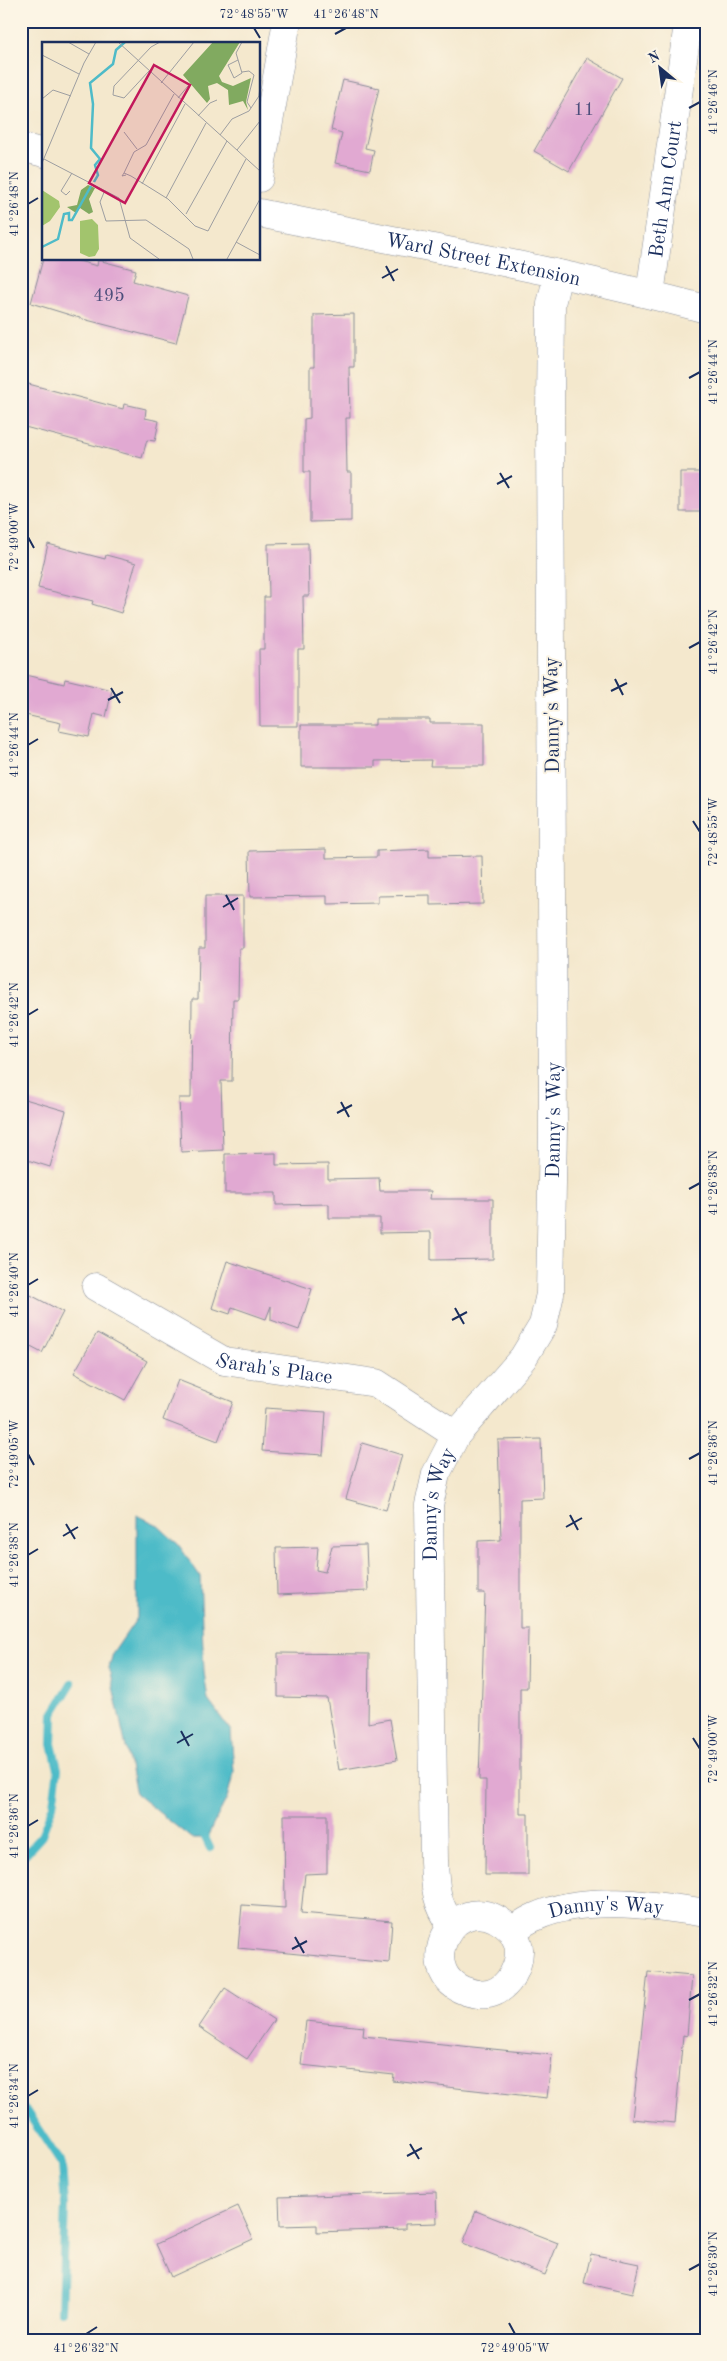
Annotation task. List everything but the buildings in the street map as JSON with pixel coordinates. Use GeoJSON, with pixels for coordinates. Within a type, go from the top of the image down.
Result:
{"type":"FeatureCollection","features":[{"type":"Feature","properties":{"kind":"street"},"geometry":{"type":"LineString","coordinates":[[260,172],[287,21]]}},
{"type":"Feature","properties":{"kind":"street","name":"Beth Ann Court"},"geometry":{"type":"LineString","coordinates":[[650,294],[688,24]]}},
{"type":"Feature","properties":{"kind":"street"},"geometry":{"type":"LineString","coordinates":[[21,147],[42,152]]}},
{"type":"Feature","properties":{"kind":"street","name":"Ward Street Extension"},"geometry":{"type":"LineString","coordinates":[[260,213],[558,274],[650,294],[706,309]]}},
{"type":"Feature","properties":{"kind":"street","name":"Danny's Way"},"geometry":{"type":"LineString","coordinates":[[452,1925],[445,1916],[436,1892],[434,1869],[429,1505],[436,1474],[456,1435],[523,1358],[543,1325],[550,1294],[553,1128],[550,416],[551,304],[558,274]]}},
{"type":"Feature","properties":{"kind":"street","name":"Sarah's Place"},"geometry":{"type":"LineString","coordinates":[[96,1287],[224,1361],[376,1383],[456,1435]]}},
{"type":"Feature","properties":{"kind":"street","name":"Danny's Way"},"geometry":{"type":"LineString","coordinates":[[512,1931],[533,1917],[555,1909],[586,1903],[706,1913]]}},
{"type":"Feature","properties":{"kind":"street"},"geometry":{"type":"LineString","coordinates":[[477,1914],[491,1916],[503,1922],[512,1931],[519,1947],[518,1964],[511,1979],[498,1990],[482,1994],[466,1992],[451,1983],[442,1969],[439,1953],[443,1938],[452,1925],[464,1918],[477,1914]]}},
{"type":"Feature","properties":{"kind":"water"},"geometry":{"type":"Polygon","coordinates":[[[137,1515],[156,1524],[178,1544],[200,1576],[204,1672],[208,1700],[231,1731],[234,1771],[227,1798],[208,1835],[202,1838],[191,1838],[136,1794],[109,1668],[113,1653],[137,1618],[137,1515]]]}},
{"type":"Feature","properties":{"kind":"waterway"},"geometry":{"type":"LineString","coordinates":[[21,1859],[41,1837],[53,1805],[58,1769],[52,1744],[53,1714],[72,1683]]}},
{"type":"Feature","properties":{"kind":"waterway"},"geometry":{"type":"LineString","coordinates":[[200,1827],[210,1848]]}},
{"type":"Feature","properties":{"kind":"waterway"},"geometry":{"type":"LineString","coordinates":[[21,2103],[62,2165],[65,2205],[61,2311]]}}]}
